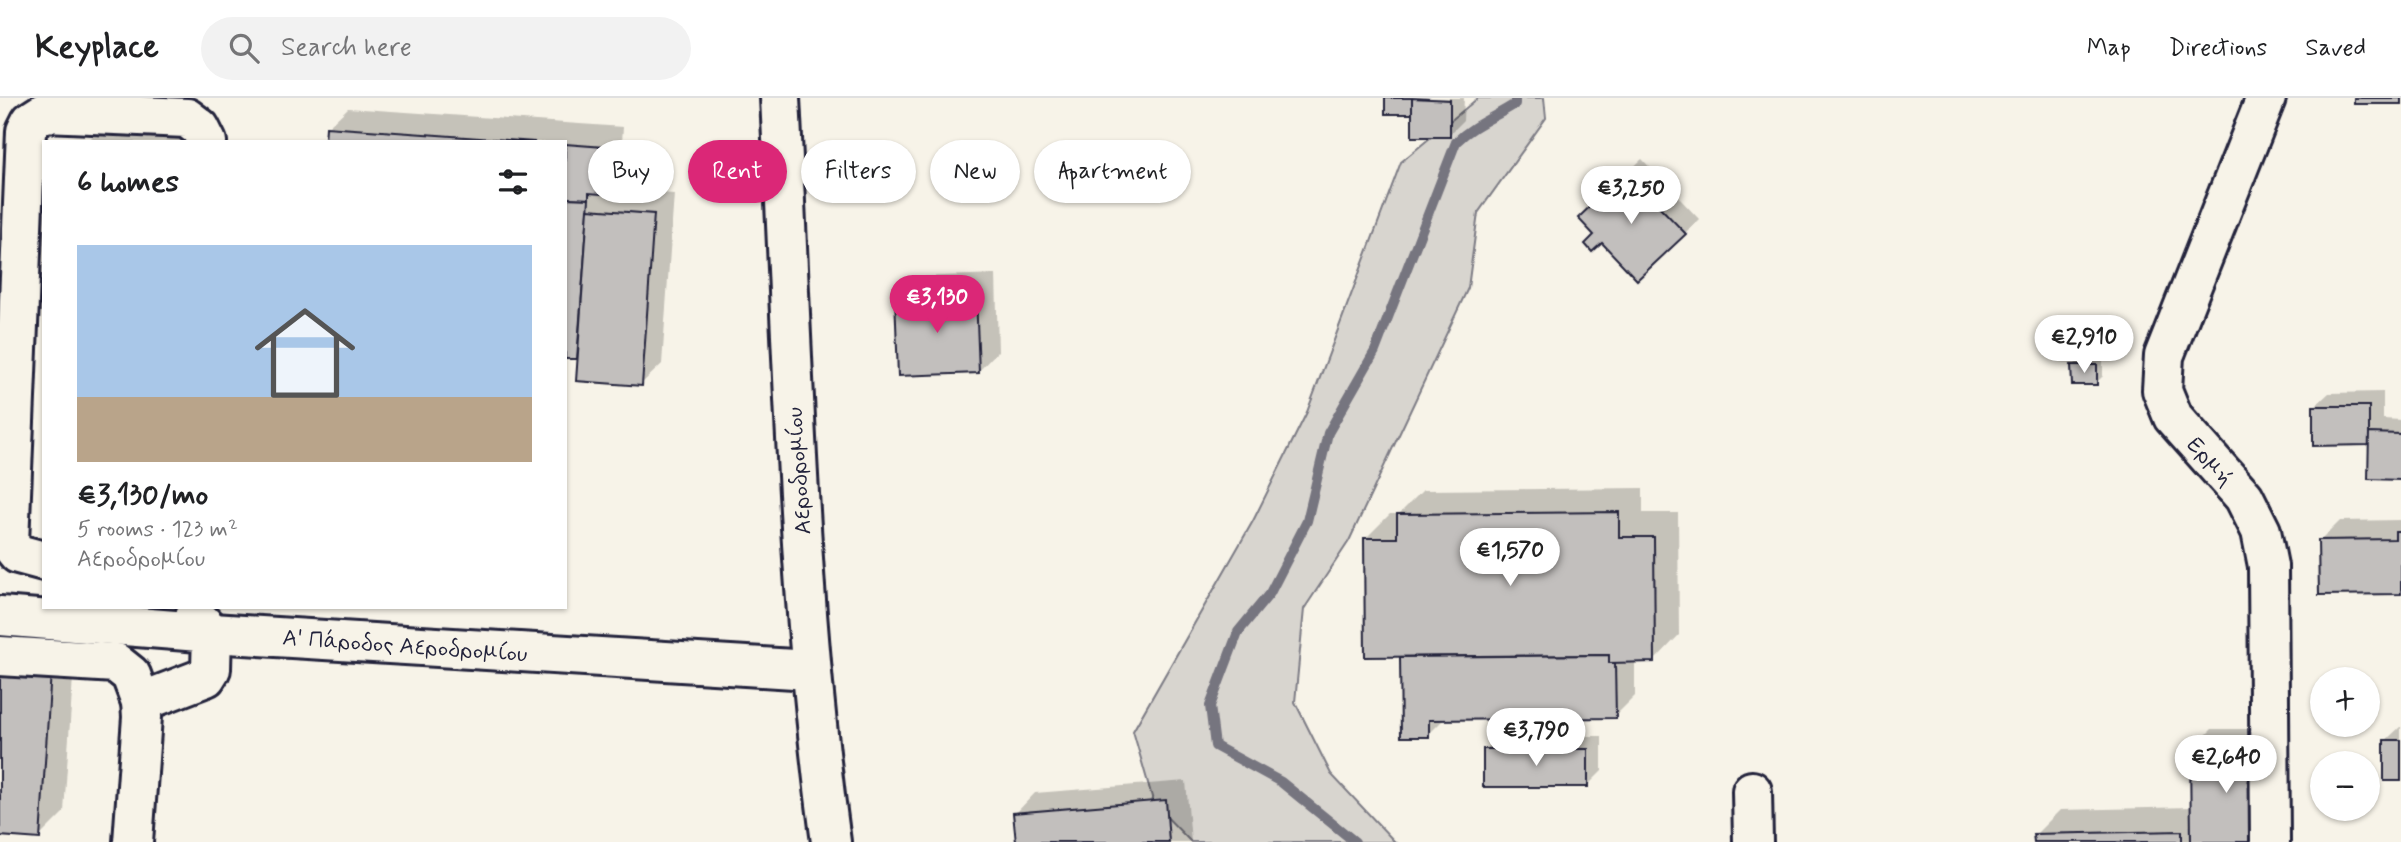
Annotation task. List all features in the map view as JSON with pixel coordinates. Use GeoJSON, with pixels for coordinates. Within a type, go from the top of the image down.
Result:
{"type":"FeatureCollection","features":[{"type":"Feature","properties":{"kind":"street","name":"Αεροδρομίου"},"geometry":{"type":"LineString","coordinates":[[780,98],[793,398],[810,670],[831,842]]}},
{"type":"Feature","properties":{"kind":"street","name":"Ερμή"},"geometry":{"type":"LineString","coordinates":[[2266,98],[2164,356],[2162,390],[2173,417],[2244,497],[2261,531],[2268,566],[2270,842]]}},
{"type":"Feature","properties":{"kind":"street"},"geometry":{"type":"LineString","coordinates":[[42,560],[18,554],[9,543],[26,131],[31,121],[45,112],[187,118],[200,128],[206,140]]}},
{"type":"Feature","properties":{"kind":"street","name":"Α' Πάροδος Αεροδρομίου"},"geometry":{"type":"LineString","coordinates":[[0,616],[199,620],[810,670]]}},
{"type":"Feature","properties":{"kind":"street"},"geometry":{"type":"LineString","coordinates":[[141,702],[206,677],[211,669],[199,620]]}},
{"type":"Feature","properties":{"kind":"street"},"geometry":{"type":"LineString","coordinates":[[0,656],[116,663],[131,675],[141,702],[142,717],[133,842]]}},
{"type":"Feature","properties":{"kind":"street"},"geometry":{"type":"LineString","coordinates":[[1752,791],[1753,842]]}},
{"type":"Feature","properties":{"kind":"shaded area"},"geometry":{"type":"Polygon","coordinates":[[[1478,98],[1544,98],[1546,118],[1478,213],[1468,288],[1349,541],[1304,609],[1295,702],[1331,774],[1395,842],[1191,842],[1154,804],[1133,731],[1253,521],[1307,412],[1401,162],[1478,98]]]}},
{"type":"Feature","properties":{"kind":"building"},"geometry":{"type":"Polygon","coordinates":[[[1385,98],[1412,98],[1412,114],[1385,114],[1385,98]]]}},
{"type":"Feature","properties":{"kind":"building"},"geometry":{"type":"Polygon","coordinates":[[[1412,98],[1450,100],[1450,137],[1412,137],[1412,98]]]}},
{"type":"Feature","properties":{"kind":"building"},"geometry":{"type":"Polygon","coordinates":[[[2354,98],[2401,98],[2401,104],[2354,104],[2354,98]]]}},
{"type":"Feature","properties":{"kind":"building"},"geometry":{"type":"Polygon","coordinates":[[[326,127],[507,140],[325,140],[326,127]]]}},
{"type":"Feature","properties":{"kind":"building"},"geometry":{"type":"Polygon","coordinates":[[[567,144],[588,146],[588,199],[567,198],[567,144]]]}},
{"type":"Feature","properties":{"kind":"building"},"geometry":{"type":"Polygon","coordinates":[[[1626,172],[1686,234],[1637,280],[1602,243],[1592,252],[1585,244],[1594,235],[1578,218],[1626,172]]]}},
{"type":"Feature","properties":{"kind":"building"},"geometry":{"type":"Polygon","coordinates":[[[567,198],[588,199],[577,359],[567,359],[567,198]]]}},
{"type":"Feature","properties":{"kind":"building"},"geometry":{"type":"Polygon","coordinates":[[[588,209],[654,214],[642,386],[576,381],[588,209]]]}},
{"type":"Feature","properties":{"kind":"building"},"geometry":{"type":"Polygon","coordinates":[[[976,294],[979,373],[898,376],[895,296],[976,294]]]}},
{"type":"Feature","properties":{"kind":"building"},"geometry":{"type":"Polygon","coordinates":[[[2071,365],[2097,365],[2097,385],[2072,385],[2071,365]]]}},
{"type":"Feature","properties":{"kind":"building"},"geometry":{"type":"Polygon","coordinates":[[[2313,406],[2369,406],[2369,445],[2313,446],[2313,406]]]}},
{"type":"Feature","properties":{"kind":"building"},"geometry":{"type":"Polygon","coordinates":[[[2369,433],[2401,434],[2401,480],[2368,479],[2369,433]]]}},
{"type":"Feature","properties":{"kind":"building"},"geometry":{"type":"Polygon","coordinates":[[[1619,512],[1619,537],[1654,537],[1655,662],[1609,663],[1609,655],[1365,657],[1364,538],[1397,538],[1397,514],[1619,512]]]}},
{"type":"Feature","properties":{"kind":"building"},"geometry":{"type":"Polygon","coordinates":[[[2395,531],[2401,531],[2401,594],[2319,595],[2318,540],[2395,539],[2395,531]]]}},
{"type":"Feature","properties":{"kind":"building"},"geometry":{"type":"Polygon","coordinates":[[[1609,655],[1609,663],[1615,663],[1616,718],[1429,720],[1429,737],[1401,737],[1400,657],[1609,655]]]}},
{"type":"Feature","properties":{"kind":"building"},"geometry":{"type":"Polygon","coordinates":[[[0,668],[51,671],[40,839],[0,836],[0,668]]]}},
{"type":"Feature","properties":{"kind":"building"},"geometry":{"type":"Polygon","coordinates":[[[2384,740],[2401,740],[2401,781],[2384,781],[2384,740]]]}},
{"type":"Feature","properties":{"kind":"building"},"geometry":{"type":"Polygon","coordinates":[[[2260,748],[2262,842],[2191,842],[2190,749],[2260,748]]]}},
{"type":"Feature","properties":{"kind":"building"},"geometry":{"type":"Polygon","coordinates":[[[1483,749],[1588,749],[1588,787],[1483,787],[1483,749]]]}},
{"type":"Feature","properties":{"kind":"building"},"geometry":{"type":"Polygon","coordinates":[[[1166,800],[1169,842],[1016,842],[1013,813],[1166,800]]]}},
{"type":"Feature","properties":{"kind":"building"},"geometry":{"type":"Polygon","coordinates":[[[2182,831],[2182,842],[2034,842],[2033,834],[2182,831]]]}},
{"type":"Feature","properties":{"kind":"waterway"},"geometry":{"type":"LineString","coordinates":[[1355,842],[1281,782],[1215,746],[1210,706],[1238,632],[1270,593],[1307,521],[1328,433],[1375,351],[1456,142],[1515,104],[1515,98]]}}]}
